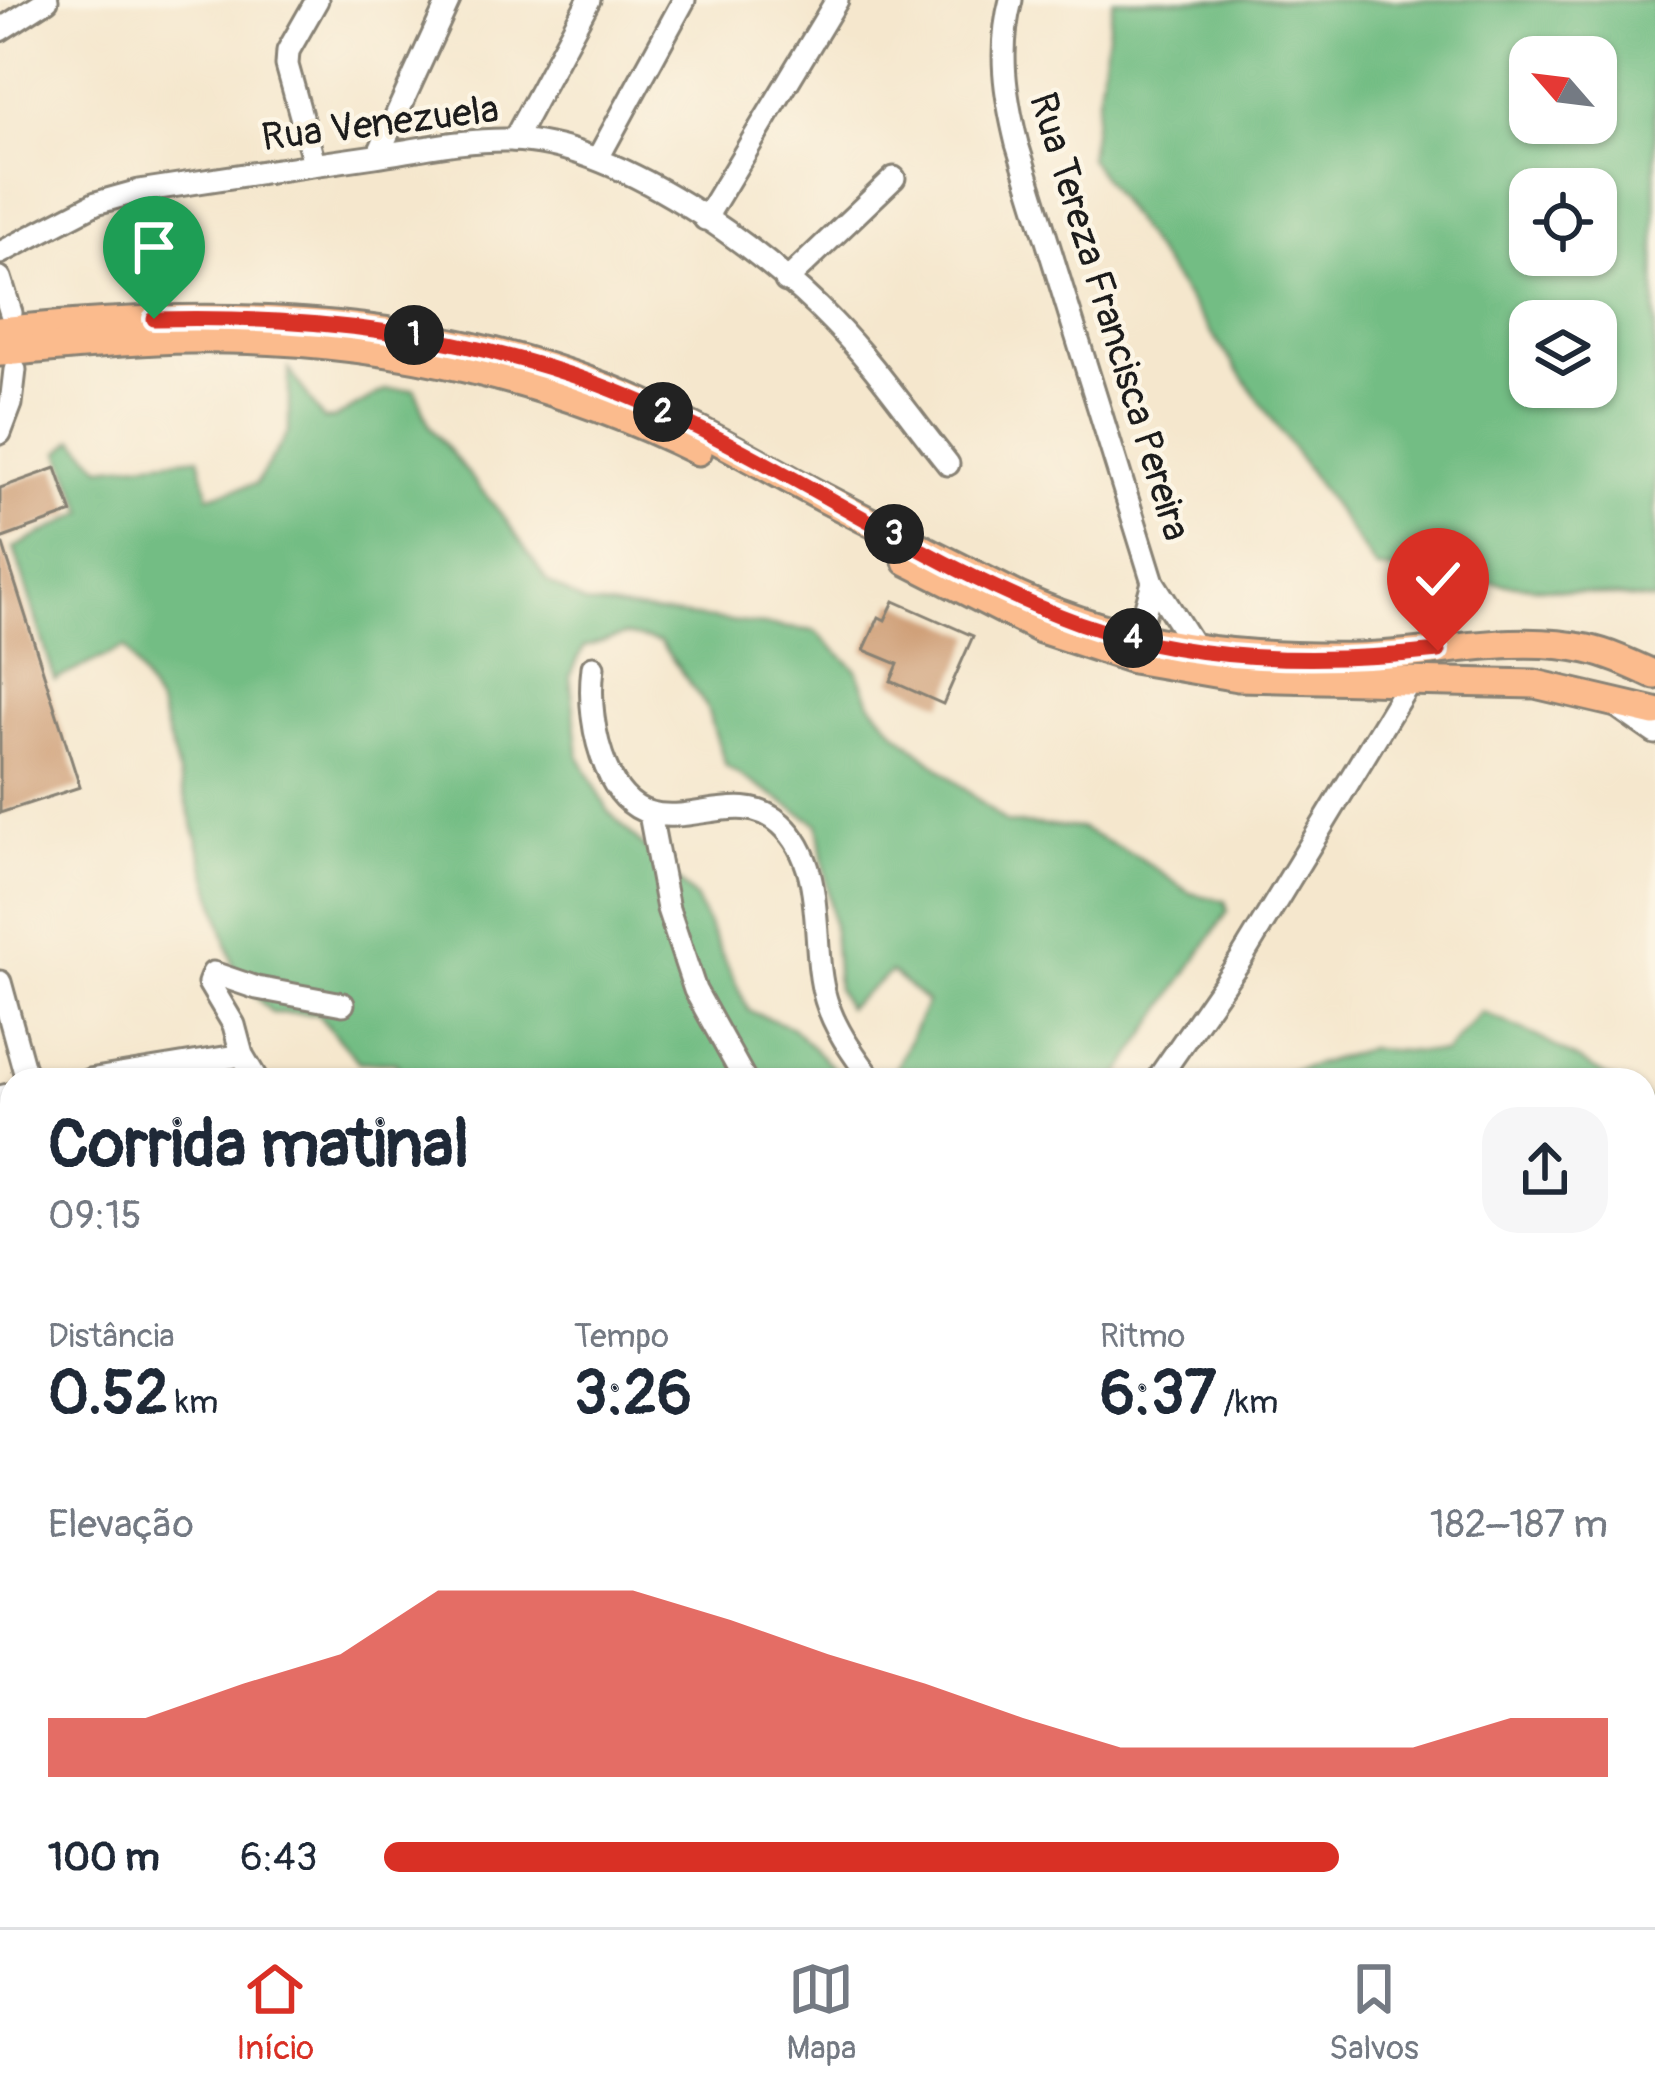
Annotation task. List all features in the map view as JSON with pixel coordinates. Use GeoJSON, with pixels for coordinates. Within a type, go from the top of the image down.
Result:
{"type":"FeatureCollection","features":[{"type":"Feature","properties":{"kind":"main road"},"geometry":{"type":"LineString","coordinates":[[6,322],[290,320],[408,334],[521,360],[655,409],[1019,597],[1137,640],[1197,651],[1356,657],[1555,644],[1589,649],[1655,675]]}},
{"type":"Feature","properties":{"kind":"main road"},"geometry":{"type":"LineString","coordinates":[[7,361],[227,339],[382,354],[503,377],[577,399],[669,436],[994,607],[1132,659],[1238,677],[1535,684],[1655,712]]}},
{"type":"Feature","properties":{"kind":"street"},"geometry":{"type":"LineString","coordinates":[[0,30],[47,0]]}},
{"type":"Feature","properties":{"kind":"street"},"geometry":{"type":"LineString","coordinates":[[314,163],[287,65],[288,51],[317,0]]}},
{"type":"Feature","properties":{"kind":"street"},"geometry":{"type":"LineString","coordinates":[[378,155],[449,0]]}},
{"type":"Feature","properties":{"kind":"street"},"geometry":{"type":"LineString","coordinates":[[514,140],[589,0]]}},
{"type":"Feature","properties":{"kind":"street"},"geometry":{"type":"LineString","coordinates":[[598,158],[684,0]]}},
{"type":"Feature","properties":{"kind":"street"},"geometry":{"type":"LineString","coordinates":[[705,219],[837,0]]}},
{"type":"Feature","properties":{"kind":"street","name":"Rua Tereza Francisca Pereira"},"geometry":{"type":"LineString","coordinates":[[1012,0],[1003,54],[1004,89],[1017,144],[1153,582],[1197,651]]}},
{"type":"Feature","properties":{"kind":"street","name":"Rua Venezuela"},"geometry":{"type":"LineString","coordinates":[[0,253],[114,197],[448,143],[514,140],[565,148],[598,158],[705,219],[786,280],[836,325],[948,464]]}},
{"type":"Feature","properties":{"kind":"street"},"geometry":{"type":"LineString","coordinates":[[786,280],[894,178]]}},
{"type":"Feature","properties":{"kind":"street"},"geometry":{"type":"LineString","coordinates":[[0,278],[6,322]]}},
{"type":"Feature","properties":{"kind":"street"},"geometry":{"type":"LineString","coordinates":[[0,433],[11,404],[7,361]]}},
{"type":"Feature","properties":{"kind":"street","name":"Rua Tereza Francisca Pereira"},"geometry":{"type":"LineString","coordinates":[[1137,640],[1153,582]]}},
{"type":"Feature","properties":{"kind":"street"},"geometry":{"type":"LineString","coordinates":[[593,667],[592,710],[608,772],[620,795],[650,814],[752,810],[783,825],[796,843],[813,892],[826,999],[864,1068]]}},
{"type":"Feature","properties":{"kind":"street"},"geometry":{"type":"LineString","coordinates":[[1165,1068],[1241,959],[1410,680]]}},
{"type":"Feature","properties":{"kind":"street"},"geometry":{"type":"LineString","coordinates":[[1610,701],[1655,734]]}},
{"type":"Feature","properties":{"kind":"street"},"geometry":{"type":"LineString","coordinates":[[650,814],[668,909],[695,990],[738,1068]]}},
{"type":"Feature","properties":{"kind":"street"},"geometry":{"type":"LineString","coordinates":[[250,1068],[209,983],[213,973],[257,988],[343,1004]]}},
{"type":"Feature","properties":{"kind":"street"},"geometry":{"type":"LineString","coordinates":[[0,982],[24,1068]]}},
{"type":"Feature","properties":{"kind":"street"},"geometry":{"type":"LineString","coordinates":[[162,1068],[242,1055]]}},
{"type":"Feature","properties":{"kind":"green space"},"geometry":{"type":"Polygon","coordinates":[[[1113,0],[1655,0],[1655,601],[1377,569],[1089,158],[1113,0]]]}},
{"type":"Feature","properties":{"kind":"green space"},"geometry":{"type":"Polygon","coordinates":[[[289,369],[324,420],[385,390],[415,389],[430,427],[506,520],[547,581],[585,604],[815,631],[857,670],[870,702],[897,733],[1006,823],[1079,828],[1140,858],[1190,893],[1225,901],[1228,911],[1124,1068],[896,1068],[927,1002],[891,972],[847,1008],[837,989],[818,824],[726,766],[706,706],[660,642],[625,635],[584,647],[570,676],[579,756],[609,812],[695,898],[749,1011],[791,1027],[834,1068],[398,1068],[396,1062],[359,1062],[317,1014],[272,1013],[237,978],[160,709],[125,647],[55,680],[14,548],[85,512],[60,452],[75,439],[101,467],[199,457],[209,496],[256,484],[289,431],[289,369]]]}},
{"type":"Feature","properties":{"kind":"green space"},"geometry":{"type":"Polygon","coordinates":[[[1482,1012],[1592,1068],[1302,1068],[1368,1049],[1444,1053],[1482,1012]]]}},
{"type":"Feature","properties":{"kind":"building"},"geometry":{"type":"Polygon","coordinates":[[[56,468],[72,513],[0,539],[0,488],[56,468]]]}},
{"type":"Feature","properties":{"kind":"building"},"geometry":{"type":"Polygon","coordinates":[[[0,545],[80,787],[0,813],[0,545]]]}},
{"type":"Feature","properties":{"kind":"building"},"geometry":{"type":"Polygon","coordinates":[[[894,601],[973,636],[943,704],[891,681],[898,664],[864,650],[879,617],[885,620],[894,601]]]}},
{"type":"Feature","properties":{"kind":"route"},"geometry":{"type":"LineString","coordinates":[[154,319],[342,325],[429,338],[564,373],[670,416],[1051,612],[1137,640],[1231,655],[1356,657],[1438,651]]}}]}
